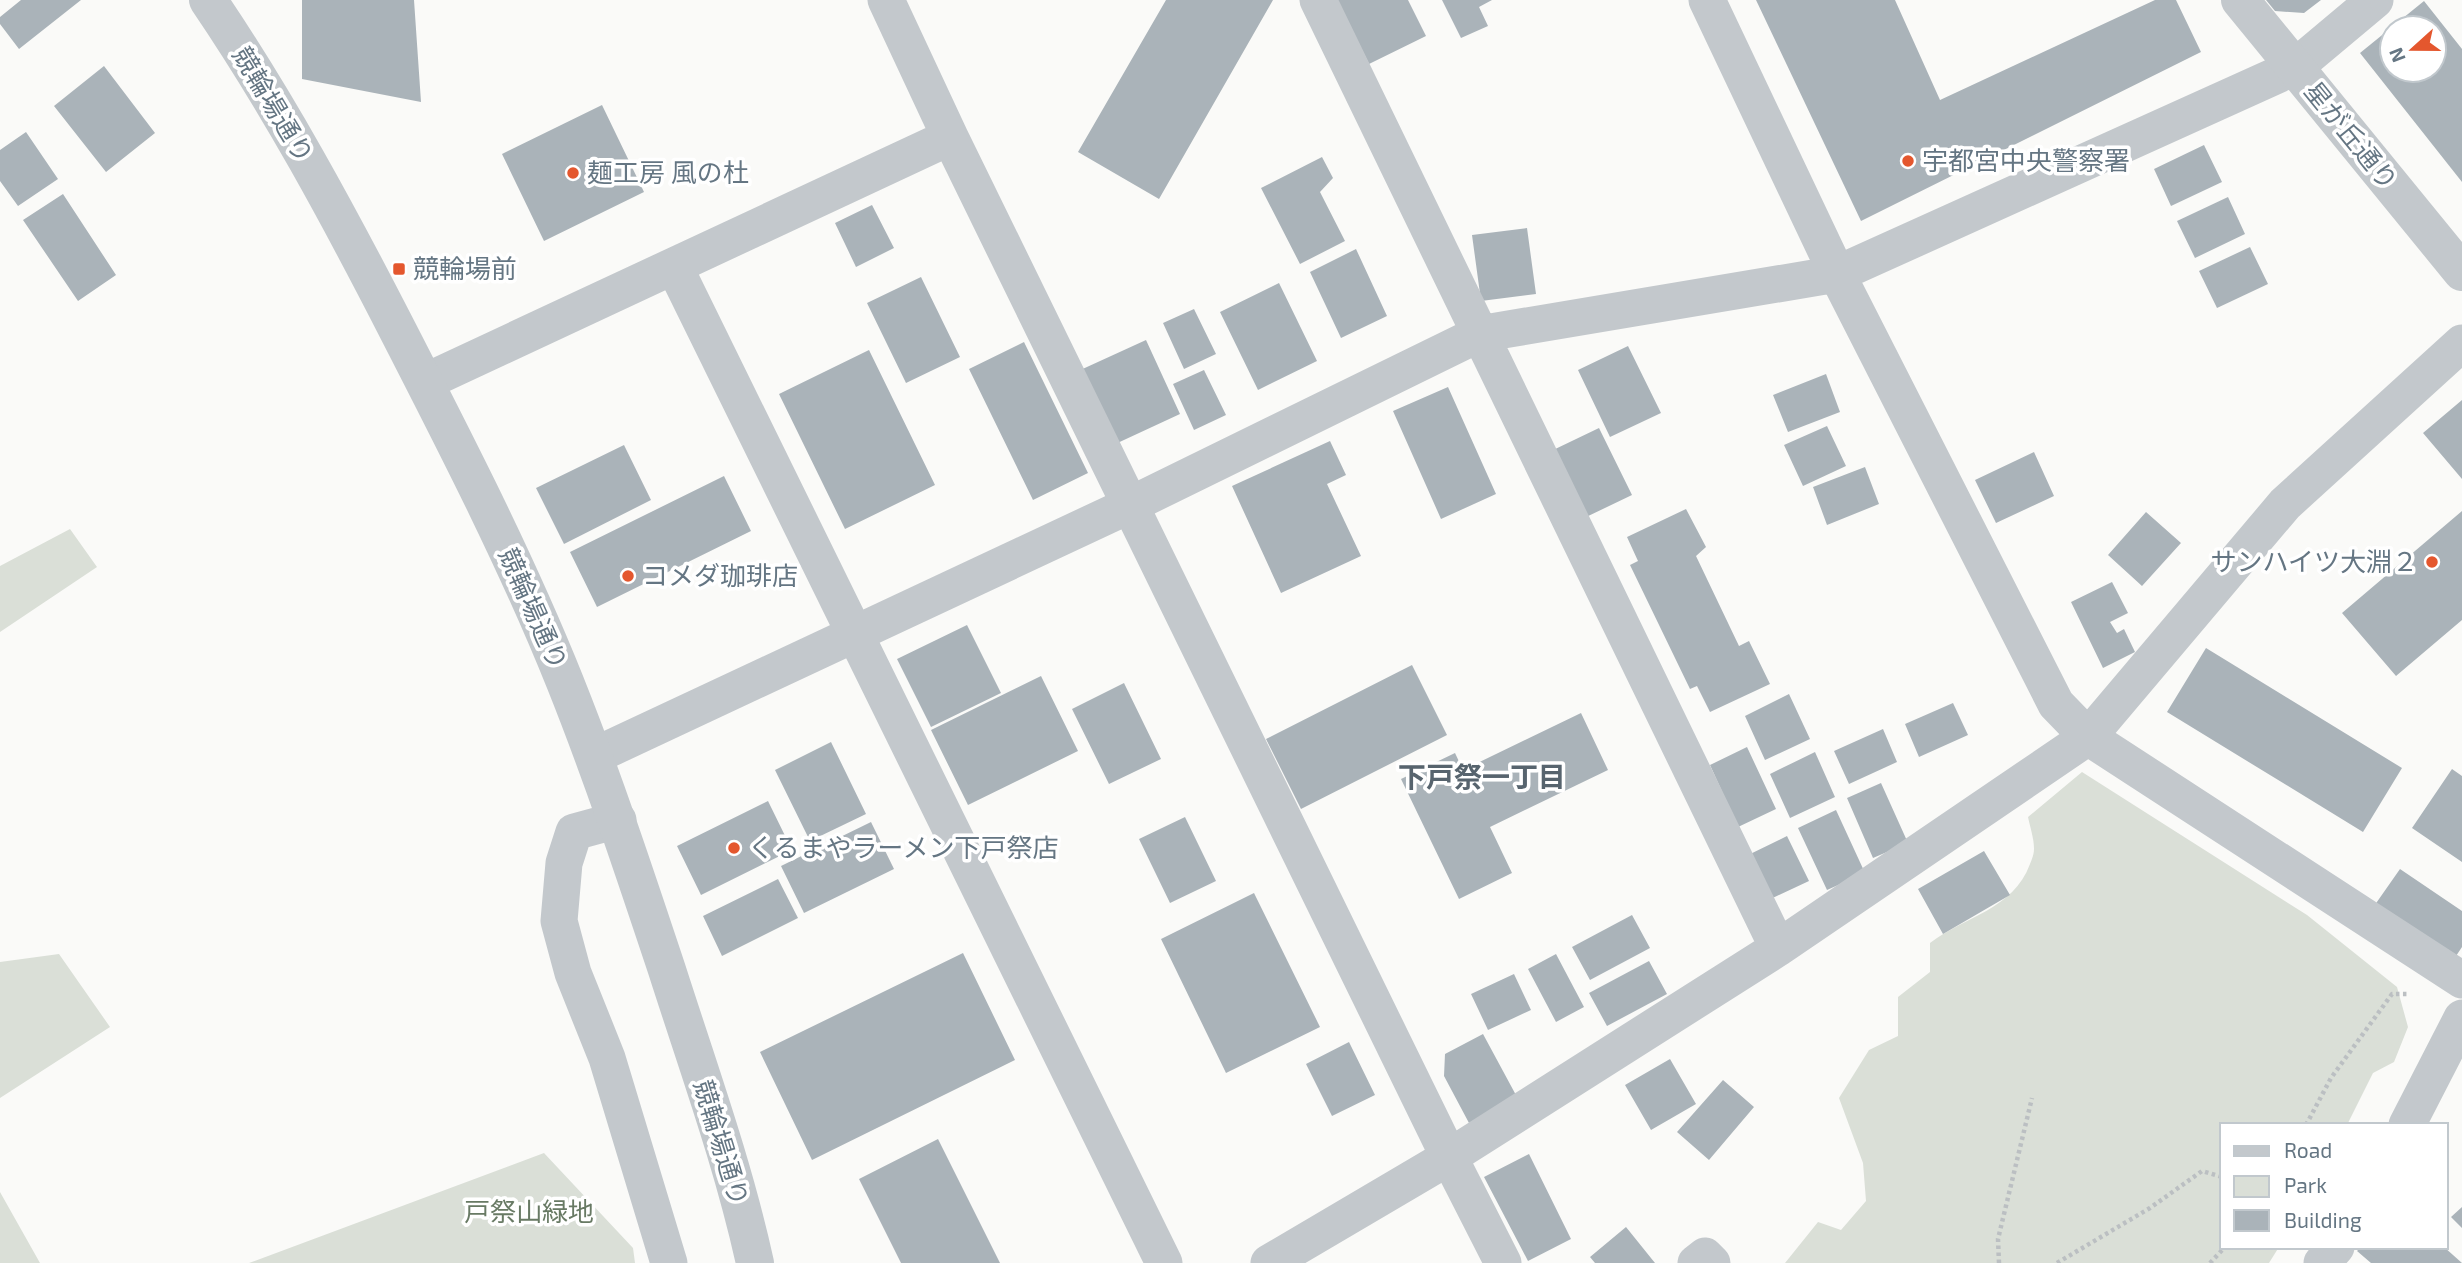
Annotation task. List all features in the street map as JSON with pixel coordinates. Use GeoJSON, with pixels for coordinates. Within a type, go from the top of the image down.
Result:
{"type":"FeatureCollection","features":[{"type":"Feature","properties":{"kind":"street","name":"競輪場通り"},"geometry":{"type":"LineString","coordinates":[[208,0],[312,171],[425,382],[564,679],[618,820],[731,1168],[755,1263]]}},
{"type":"Feature","properties":{"kind":"street"},"geometry":{"type":"LineString","coordinates":[[886,0],[950,137],[1503,1263]]}},
{"type":"Feature","properties":{"kind":"street"},"geometry":{"type":"LineString","coordinates":[[1318,0],[1778,948]]}},
{"type":"Feature","properties":{"kind":"street"},"geometry":{"type":"LineString","coordinates":[[1707,0],[1838,274],[2056,704],[2088,737],[2462,980]]}},
{"type":"Feature","properties":{"kind":"street","name":"星が丘通り"},"geometry":{"type":"LineString","coordinates":[[2240,0],[2462,272]]}},
{"type":"Feature","properties":{"kind":"street"},"geometry":{"type":"LineString","coordinates":[[594,756],[1130,505],[1479,334],[1838,274],[2295,67],[2375,0]]}},
{"type":"Feature","properties":{"kind":"street"},"geometry":{"type":"LineString","coordinates":[[425,382],[950,137]]}},
{"type":"Feature","properties":{"kind":"street"},"geometry":{"type":"LineString","coordinates":[[674,266],[853,635],[1164,1263]]}},
{"type":"Feature","properties":{"kind":"street"},"geometry":{"type":"LineString","coordinates":[[1269,1263],[1449,1157],[1778,948],[2088,737],[2285,504],[2462,343]]}},
{"type":"Feature","properties":{"kind":"street"},"geometry":{"type":"LineString","coordinates":[[618,820],[574,832],[564,863],[559,921],[573,974],[607,1058],[667,1249],[669,1263]]}},
{"type":"Feature","properties":{"kind":"street"},"geometry":{"type":"LineString","coordinates":[[2408,1123],[2462,1018]]}},
{"type":"Feature","properties":{"kind":"street"},"geometry":{"type":"LineString","coordinates":[[2322,1263],[2334,1249]]}},
{"type":"Feature","properties":{"kind":"street"},"geometry":{"type":"LineString","coordinates":[[1696,1263],[1705,1256],[1712,1263]]}},
{"type":"Feature","properties":{"kind":"path"},"geometry":{"type":"LineString","coordinates":[[2307,1123],[2331,1078],[2392,994],[2413,994]]}},
{"type":"Feature","properties":{"kind":"path"},"geometry":{"type":"LineString","coordinates":[[1999,1263],[1998,1239],[2032,1098]]}},
{"type":"Feature","properties":{"kind":"path"},"geometry":{"type":"LineString","coordinates":[[2057,1263],[2150,1208],[2203,1171],[2220,1176]]}},
{"type":"Feature","properties":{"kind":"path"},"geometry":{"type":"LineString","coordinates":[[2210,1263],[2223,1249]]}},
{"type":"Feature","properties":{"kind":"green space"},"geometry":{"type":"Polygon","coordinates":[[[70,529],[97,567],[0,632],[0,566],[70,529]]]}},
{"type":"Feature","properties":{"kind":"green space"},"geometry":{"type":"Polygon","coordinates":[[[2082,772],[2307,915],[2397,987],[2408,1027],[2394,1062],[2373,1073],[2348,1123],[2220,1123],[2220,1249],[2278,1249],[2269,1263],[1785,1263],[1818,1222],[1841,1230],[1866,1201],[1863,1163],[1839,1098],[1869,1050],[1898,1036],[1898,997],[1930,972],[1930,943],[2000,902],[2022,879],[2034,849],[2028,817],[2082,772]]]}},
{"type":"Feature","properties":{"kind":"green space"},"geometry":{"type":"Polygon","coordinates":[[[59,954],[110,1027],[0,1098],[0,962],[59,954]]]}},
{"type":"Feature","properties":{"kind":"green space","name":"戸祭山緑地"},"geometry":{"type":"Polygon","coordinates":[[[544,1153],[633,1248],[635,1263],[249,1263],[544,1153]]]}},
{"type":"Feature","properties":{"kind":"green space"},"geometry":{"type":"Polygon","coordinates":[[[0,1192],[40,1263],[0,1263],[0,1192]]]}},
{"type":"Feature","properties":{"kind":"building"},"geometry":{"type":"Polygon","coordinates":[[[21,0],[81,0],[19,49],[0,24],[0,17],[21,0]]]}},
{"type":"Feature","properties":{"kind":"building"},"geometry":{"type":"Polygon","coordinates":[[[302,0],[414,0],[421,102],[302,79],[302,0]]]}},
{"type":"Feature","properties":{"kind":"building"},"geometry":{"type":"Polygon","coordinates":[[[1166,0],[1273,0],[1159,199],[1078,152],[1166,0]]]}},
{"type":"Feature","properties":{"kind":"building"},"geometry":{"type":"Polygon","coordinates":[[[1337,0],[1408,0],[1426,36],[1369,64],[1337,0]]]}},
{"type":"Feature","properties":{"kind":"building"},"geometry":{"type":"Polygon","coordinates":[[[1442,0],[1492,0],[1479,7],[1488,26],[1461,38],[1442,0]]]}},
{"type":"Feature","properties":{"kind":"building","name":"宇都宮中央警察署"},"geometry":{"type":"Polygon","coordinates":[[[1756,0],[1895,0],[1940,100],[2155,0],[2176,0],[2201,52],[1861,221],[1756,0]]]}},
{"type":"Feature","properties":{"kind":"building"},"geometry":{"type":"Polygon","coordinates":[[[2266,0],[2321,0],[2304,13],[2275,11],[2266,0]]]}},
{"type":"Feature","properties":{"kind":"building"},"geometry":{"type":"Polygon","coordinates":[[[2424,1],[2434,14],[2408,14],[2424,1]]]}},
{"type":"Feature","properties":{"kind":"building"},"geometry":{"type":"Polygon","coordinates":[[[2448,31],[2462,49],[2462,182],[2385,84],[2448,84],[2448,31]]]}},
{"type":"Feature","properties":{"kind":"building"},"geometry":{"type":"Polygon","coordinates":[[[2378,38],[2378,76],[2360,53],[2378,38]]]}},
{"type":"Feature","properties":{"kind":"building"},"geometry":{"type":"Polygon","coordinates":[[[104,66],[155,133],[106,172],[54,106],[104,66]]]}},
{"type":"Feature","properties":{"kind":"building","name":"麺工房 風の杜"},"geometry":{"type":"Polygon","coordinates":[[[602,105],[644,192],[544,241],[502,154],[602,105]]]}},
{"type":"Feature","properties":{"kind":"building"},"geometry":{"type":"Polygon","coordinates":[[[26,132],[58,179],[18,206],[0,181],[0,150],[26,132]]]}},
{"type":"Feature","properties":{"kind":"building"},"geometry":{"type":"Polygon","coordinates":[[[2204,145],[2222,182],[2171,206],[2154,169],[2204,145]]]}},
{"type":"Feature","properties":{"kind":"building"},"geometry":{"type":"Polygon","coordinates":[[[1322,157],[1333,178],[1320,192],[1345,241],[1300,264],[1261,188],[1322,157]]]}},
{"type":"Feature","properties":{"kind":"building"},"geometry":{"type":"Polygon","coordinates":[[[63,194],[116,275],[78,301],[23,220],[63,194]]]}},
{"type":"Feature","properties":{"kind":"building"},"geometry":{"type":"Polygon","coordinates":[[[2228,197],[2245,234],[2195,258],[2177,221],[2228,197]]]}},
{"type":"Feature","properties":{"kind":"building"},"geometry":{"type":"Polygon","coordinates":[[[872,205],[894,248],[856,267],[835,223],[872,205]]]}},
{"type":"Feature","properties":{"kind":"building"},"geometry":{"type":"Polygon","coordinates":[[[1527,228],[1536,294],[1481,301],[1472,235],[1527,228]]]}},
{"type":"Feature","properties":{"kind":"building"},"geometry":{"type":"Polygon","coordinates":[[[2250,247],[2268,284],[2217,308],[2199,271],[2250,247]]]}},
{"type":"Feature","properties":{"kind":"building"},"geometry":{"type":"Polygon","coordinates":[[[1356,249],[1387,316],[1341,338],[1310,272],[1356,249]]]}},
{"type":"Feature","properties":{"kind":"building"},"geometry":{"type":"Polygon","coordinates":[[[921,277],[960,357],[906,383],[867,303],[921,277]]]}},
{"type":"Feature","properties":{"kind":"building"},"geometry":{"type":"Polygon","coordinates":[[[1279,283],[1317,361],[1258,390],[1220,312],[1279,283]]]}},
{"type":"Feature","properties":{"kind":"building"},"geometry":{"type":"Polygon","coordinates":[[[1194,309],[1216,354],[1184,369],[1163,323],[1194,309]]]}},
{"type":"Feature","properties":{"kind":"building"},"geometry":{"type":"Polygon","coordinates":[[[1146,340],[1180,414],[1111,446],[1076,372],[1146,340]]]}},
{"type":"Feature","properties":{"kind":"building"},"geometry":{"type":"Polygon","coordinates":[[[1024,342],[1088,473],[1033,500],[969,369],[1024,342]]]}},
{"type":"Feature","properties":{"kind":"building"},"geometry":{"type":"Polygon","coordinates":[[[1628,346],[1661,413],[1610,437],[1578,370],[1628,346]]]}},
{"type":"Feature","properties":{"kind":"building"},"geometry":{"type":"Polygon","coordinates":[[[869,350],[935,485],[845,529],[779,394],[869,350]]]}},
{"type":"Feature","properties":{"kind":"building"},"geometry":{"type":"Polygon","coordinates":[[[1204,370],[1226,415],[1194,430],[1173,384],[1204,370]]]}},
{"type":"Feature","properties":{"kind":"building"},"geometry":{"type":"Polygon","coordinates":[[[1826,374],[1840,412],[1788,432],[1773,395],[1826,374]]]}},
{"type":"Feature","properties":{"kind":"building"},"geometry":{"type":"Polygon","coordinates":[[[1448,387],[1496,494],[1441,519],[1393,411],[1448,387]]]}},
{"type":"Feature","properties":{"kind":"building"},"geometry":{"type":"Polygon","coordinates":[[[2462,400],[2462,479],[2423,433],[2462,400]]]}},
{"type":"Feature","properties":{"kind":"building"},"geometry":{"type":"Polygon","coordinates":[[[1827,426],[1846,466],[1803,486],[1784,445],[1827,426]]]}},
{"type":"Feature","properties":{"kind":"building"},"geometry":{"type":"Polygon","coordinates":[[[1599,428],[1632,495],[1582,519],[1549,452],[1599,428]]]}},
{"type":"Feature","properties":{"kind":"building"},"geometry":{"type":"Polygon","coordinates":[[[1330,441],[1346,475],[1327,484],[1361,556],[1281,593],[1232,486],[1330,441]]]}},
{"type":"Feature","properties":{"kind":"building"},"geometry":{"type":"Polygon","coordinates":[[[624,445],[651,500],[564,544],[536,488],[624,445]]]}},
{"type":"Feature","properties":{"kind":"building"},"geometry":{"type":"Polygon","coordinates":[[[2034,452],[2054,496],[1996,523],[1975,480],[2034,452]]]}},
{"type":"Feature","properties":{"kind":"building"},"geometry":{"type":"Polygon","coordinates":[[[1865,467],[1879,504],[1827,525],[1813,487],[1865,467]]]}},
{"type":"Feature","properties":{"kind":"building"},"geometry":{"type":"Polygon","coordinates":[[[724,476],[751,531],[597,607],[570,552],[724,476]]]}},
{"type":"Feature","properties":{"kind":"building"},"geometry":{"type":"Polygon","coordinates":[[[1686,509],[1706,547],[1696,556],[1739,646],[1749,641],[1770,684],[1710,712],[1697,686],[1690,689],[1630,565],[1638,561],[1627,537],[1686,509]]]}},
{"type":"Feature","properties":{"kind":"building","name":"サンハイツ大淵２"},"geometry":{"type":"Polygon","coordinates":[[[2462,511],[2462,620],[2396,676],[2342,613],[2462,511]]]}},
{"type":"Feature","properties":{"kind":"building"},"geometry":{"type":"Polygon","coordinates":[[[2146,512],[2181,543],[2142,586],[2108,555],[2146,512]]]}},
{"type":"Feature","properties":{"kind":"building"},"geometry":{"type":"Polygon","coordinates":[[[2112,582],[2128,613],[2110,622],[2117,633],[2124,629],[2135,652],[2103,668],[2071,602],[2112,582]]]}},
{"type":"Feature","properties":{"kind":"building"},"geometry":{"type":"Polygon","coordinates":[[[967,625],[1001,693],[931,727],[897,659],[967,625]]]}},
{"type":"Feature","properties":{"kind":"building"},"geometry":{"type":"Polygon","coordinates":[[[2206,648],[2402,768],[2363,832],[2167,712],[2206,648]]]}},
{"type":"Feature","properties":{"kind":"building"},"geometry":{"type":"Polygon","coordinates":[[[1412,665],[1447,735],[1301,809],[1266,739],[1412,665]]]}},
{"type":"Feature","properties":{"kind":"building"},"geometry":{"type":"Polygon","coordinates":[[[1041,676],[1078,751],[968,805],[931,730],[1041,676]]]}},
{"type":"Feature","properties":{"kind":"building"},"geometry":{"type":"Polygon","coordinates":[[[1124,683],[1161,759],[1109,784],[1072,709],[1124,683]]]}},
{"type":"Feature","properties":{"kind":"building"},"geometry":{"type":"Polygon","coordinates":[[[1789,694],[1810,739],[1765,760],[1745,716],[1789,694]]]}},
{"type":"Feature","properties":{"kind":"building"},"geometry":{"type":"Polygon","coordinates":[[[1953,703],[1968,735],[1919,757],[1905,724],[1953,703]]]}},
{"type":"Feature","properties":{"kind":"building"},"geometry":{"type":"Polygon","coordinates":[[[1581,713],[1608,770],[1490,827],[1512,873],[1459,899],[1401,779],[1455,753],[1463,770],[1581,713]]]}},
{"type":"Feature","properties":{"kind":"building"},"geometry":{"type":"Polygon","coordinates":[[[1883,729],[1897,762],[1849,784],[1834,751],[1883,729]]]}},
{"type":"Feature","properties":{"kind":"building"},"geometry":{"type":"Polygon","coordinates":[[[831,742],[866,814],[810,841],[775,770],[831,742]]]}},
{"type":"Feature","properties":{"kind":"building"},"geometry":{"type":"Polygon","coordinates":[[[1747,747],[1776,809],[1738,827],[1710,765],[1747,747]]]}},
{"type":"Feature","properties":{"kind":"building"},"geometry":{"type":"Polygon","coordinates":[[[1815,752],[1835,797],[1790,818],[1770,774],[1815,752]]]}},
{"type":"Feature","properties":{"kind":"building"},"geometry":{"type":"Polygon","coordinates":[[[2452,769],[2462,776],[2462,862],[2412,828],[2452,769]]]}},
{"type":"Feature","properties":{"kind":"building"},"geometry":{"type":"Polygon","coordinates":[[[1881,783],[1908,843],[1873,858],[1847,798],[1881,783]]]}},
{"type":"Feature","properties":{"kind":"building","name":"くるまやラーメン下戸祭店"},"geometry":{"type":"Polygon","coordinates":[[[768,801],[792,850],[701,895],[677,846],[768,801]]]}},
{"type":"Feature","properties":{"kind":"building"},"geometry":{"type":"Polygon","coordinates":[[[1836,810],[1865,873],[1827,890],[1798,828],[1836,810]]]}},
{"type":"Feature","properties":{"kind":"building"},"geometry":{"type":"Polygon","coordinates":[[[1185,817],[1216,881],[1170,903],[1139,839],[1185,817]]]}},
{"type":"Feature","properties":{"kind":"building"},"geometry":{"type":"Polygon","coordinates":[[[871,822],[894,869],[804,913],[781,866],[871,822]]]}},
{"type":"Feature","properties":{"kind":"building"},"geometry":{"type":"Polygon","coordinates":[[[1787,836],[1809,881],[1764,902],[1742,858],[1787,836]]]}},
{"type":"Feature","properties":{"kind":"building"},"geometry":{"type":"Polygon","coordinates":[[[1984,851],[2010,895],[1943,934],[1918,889],[1984,851]]]}},
{"type":"Feature","properties":{"kind":"building"},"geometry":{"type":"Polygon","coordinates":[[[2400,869],[2462,911],[2462,947],[2452,962],[2372,909],[2400,869]]]}},
{"type":"Feature","properties":{"kind":"building"},"geometry":{"type":"Polygon","coordinates":[[[778,879],[798,918],[722,956],[703,916],[778,879]]]}},
{"type":"Feature","properties":{"kind":"building"},"geometry":{"type":"Polygon","coordinates":[[[1254,893],[1320,1027],[1226,1073],[1161,939],[1254,893]]]}},
{"type":"Feature","properties":{"kind":"building"},"geometry":{"type":"Polygon","coordinates":[[[1632,915],[1650,948],[1590,980],[1572,947],[1632,915]]]}},
{"type":"Feature","properties":{"kind":"building"},"geometry":{"type":"Polygon","coordinates":[[[963,953],[1015,1060],[812,1160],[760,1052],[963,953]]]}},
{"type":"Feature","properties":{"kind":"building"},"geometry":{"type":"Polygon","coordinates":[[[1556,954],[1584,1007],[1556,1022],[1528,969],[1556,954]]]}},
{"type":"Feature","properties":{"kind":"building"},"geometry":{"type":"Polygon","coordinates":[[[1649,961],[1667,994],[1607,1026],[1589,993],[1649,961]]]}},
{"type":"Feature","properties":{"kind":"building"},"geometry":{"type":"Polygon","coordinates":[[[1514,974],[1531,1010],[1488,1030],[1471,994],[1514,974]]]}},
{"type":"Feature","properties":{"kind":"building"},"geometry":{"type":"Polygon","coordinates":[[[1483,1034],[1517,1097],[1469,1123],[1444,1076],[1445,1054],[1483,1034]]]}},
{"type":"Feature","properties":{"kind":"building"},"geometry":{"type":"Polygon","coordinates":[[[1349,1042],[1375,1095],[1332,1116],[1306,1064],[1349,1042]]]}},
{"type":"Feature","properties":{"kind":"building"},"geometry":{"type":"Polygon","coordinates":[[[1670,1059],[1696,1104],[1651,1130],[1625,1085],[1670,1059]]]}},
{"type":"Feature","properties":{"kind":"building"},"geometry":{"type":"Polygon","coordinates":[[[1723,1080],[1754,1107],[1709,1160],[1677,1132],[1723,1080]]]}},
{"type":"Feature","properties":{"kind":"building"},"geometry":{"type":"Polygon","coordinates":[[[938,1139],[1000,1263],[901,1263],[859,1179],[938,1139]]]}},
{"type":"Feature","properties":{"kind":"building"},"geometry":{"type":"Polygon","coordinates":[[[1529,1154],[1571,1239],[1528,1261],[1484,1177],[1529,1154]]]}},
{"type":"Feature","properties":{"kind":"building"},"geometry":{"type":"Polygon","coordinates":[[[2462,1207],[2462,1228],[2451,1217],[2462,1207]]]}},
{"type":"Feature","properties":{"kind":"building"},"geometry":{"type":"Polygon","coordinates":[[[1626,1227],[1655,1263],[1595,1263],[1590,1257],[1626,1227]]]}},
{"type":"Feature","properties":{"kind":"building"},"geometry":{"type":"Polygon","coordinates":[[[2446,1249],[2462,1263],[2371,1263],[2357,1251],[2446,1249]]]}},
{"type":"Feature","properties":{"kind":"place","name":"宇都宮中央警察署"},"geometry":{"type":"Point","coordinates":[1908,161]}},
{"type":"Feature","properties":{"kind":"place","name":"麺工房 風の杜"},"geometry":{"type":"Point","coordinates":[573,173]}},
{"type":"Feature","properties":{"kind":"place","name":"競輪場前"},"geometry":{"type":"Point","coordinates":[399,269]}},
{"type":"Feature","properties":{"kind":"place","name":"サンハイツ大淵２"},"geometry":{"type":"Point","coordinates":[2432,562]}},
{"type":"Feature","properties":{"kind":"place","name":"コメダ珈琲店"},"geometry":{"type":"Point","coordinates":[628,576]}},
{"type":"Feature","properties":{"kind":"place","name":"くるまやラーメン下戸祭店"},"geometry":{"type":"Point","coordinates":[734,848]}},
{"type":"Feature","properties":{"kind":"district","name":"下戸祭一丁目"},"geometry":{"type":"Point","coordinates":[1482,777]}}]}
